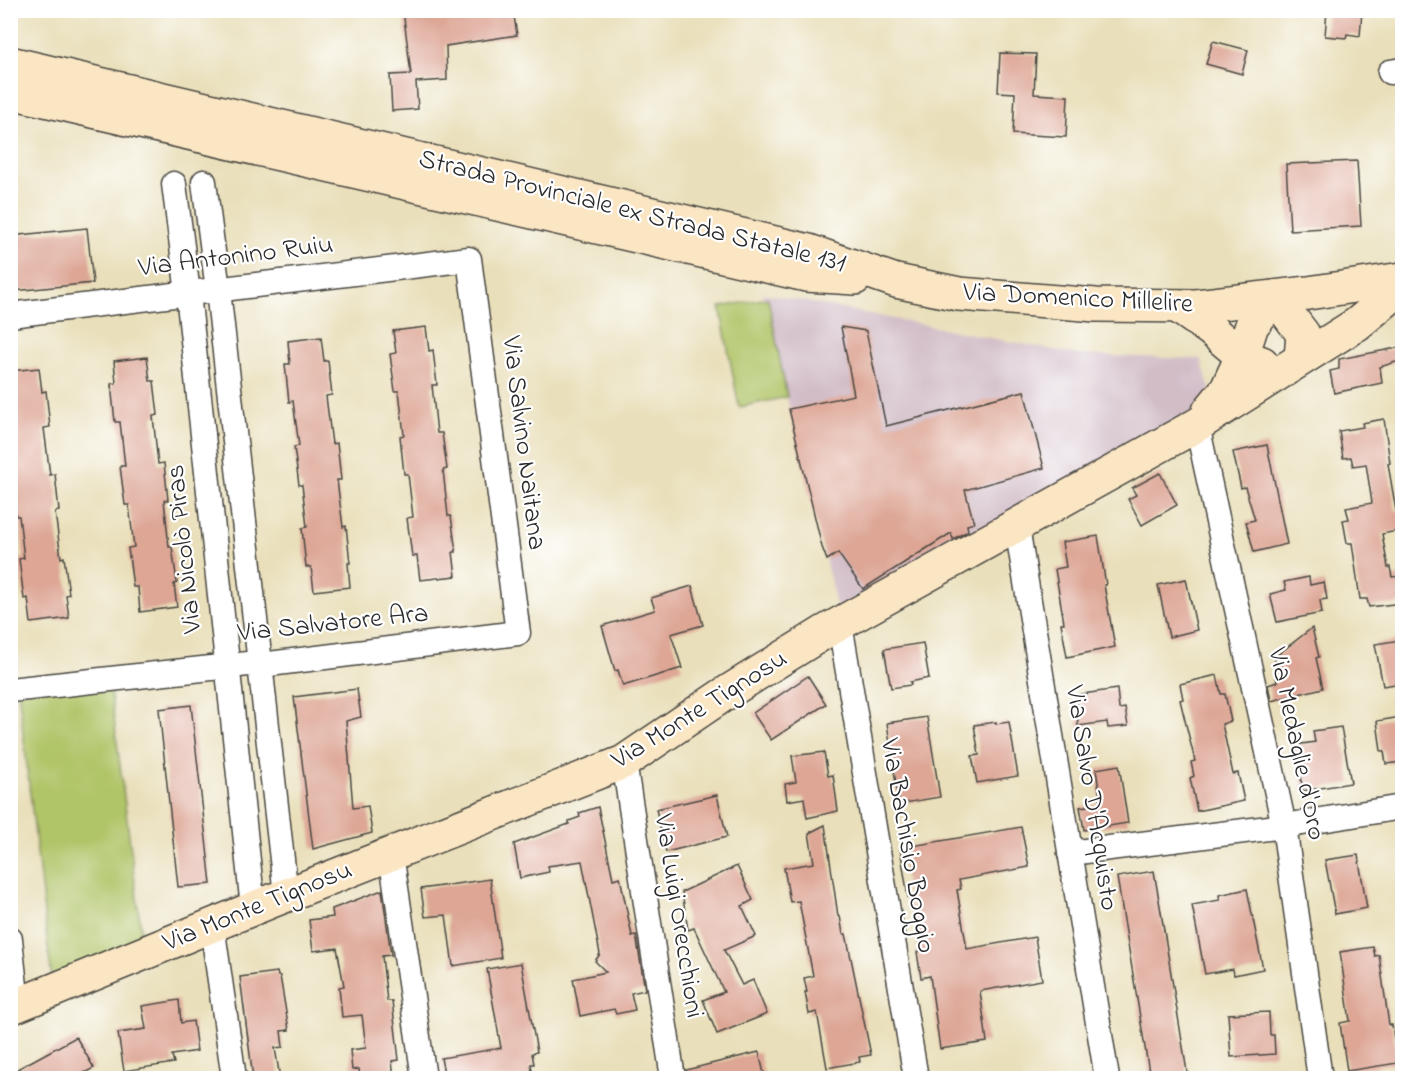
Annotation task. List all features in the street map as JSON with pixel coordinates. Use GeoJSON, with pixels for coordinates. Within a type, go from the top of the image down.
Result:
{"type":"FeatureCollection","features":[{"type":"Feature","properties":{"kind":"main road","name":"Strada Provinciale ex Strada Statale 131"},"geometry":{"type":"LineString","coordinates":[[10,63],[809,251],[896,281]]}},
{"type":"Feature","properties":{"kind":"main road","name":"Strada Provinciale ex Strada Statale 131"},"geometry":{"type":"LineString","coordinates":[[10,92],[806,275],[896,281]]}},
{"type":"Feature","properties":{"kind":"main road","name":"Via Domenico Millelire"},"geometry":{"type":"LineString","coordinates":[[896,281],[959,294],[1096,305],[1196,306],[1402,279]]}},
{"type":"Feature","properties":{"kind":"main road","name":"Via Monte Tignosu"},"geometry":{"type":"LineString","coordinates":[[14,1006],[286,895],[624,762],[723,695],[840,624],[1197,425],[1357,324],[1402,287]]}},
{"type":"Feature","properties":{"kind":"main road","name":"Via Monte Tignosu"},"geometry":{"type":"LineString","coordinates":[[1197,425],[1227,389],[1242,356],[1252,325],[1275,297]]}},
{"type":"Feature","properties":{"kind":"main road"},"geometry":{"type":"LineString","coordinates":[[1177,306],[1210,329],[1242,356],[1292,364],[1303,334],[1275,297]]}},
{"type":"Feature","properties":{"kind":"street"},"geometry":{"type":"LineString","coordinates":[[204,182],[286,895]]}},
{"type":"Feature","properties":{"kind":"street","name":"Via Nicolò Piras"},"geometry":{"type":"LineString","coordinates":[[174,184],[188,293],[253,909]]}},
{"type":"Feature","properties":{"kind":"street","name":"Via Antonino Ruiu"},"geometry":{"type":"LineString","coordinates":[[10,315],[469,259]]}},
{"type":"Feature","properties":{"kind":"street","name":"Via Salvino Naitana"},"geometry":{"type":"LineString","coordinates":[[469,259],[517,627]]}},
{"type":"Feature","properties":{"kind":"street","name":"Via Medaglie d'Oro"},"geometry":{"type":"LineString","coordinates":[[1197,425],[1284,826],[1320,1078]]}},
{"type":"Feature","properties":{"kind":"street","name":"Via Salvo D'Acquisto"},"geometry":{"type":"LineString","coordinates":[[1017,527],[1107,1078]]}},
{"type":"Feature","properties":{"kind":"street","name":"Via Bachisio Boggio"},"geometry":{"type":"LineString","coordinates":[[840,624],[916,1078]]}},
{"type":"Feature","properties":{"kind":"street","name":"Via Salvatore Ara"},"geometry":{"type":"LineString","coordinates":[[10,676],[227,659],[248,664],[260,657],[517,627]]}},
{"type":"Feature","properties":{"kind":"street","name":"Via Salvatore Ara"},"geometry":{"type":"LineString","coordinates":[[10,690],[227,659]]}},
{"type":"Feature","properties":{"kind":"street","name":"Via Luigi Orecchioni"},"geometry":{"type":"LineString","coordinates":[[624,762],[673,1078]]}},
{"type":"Feature","properties":{"kind":"street"},"geometry":{"type":"LineString","coordinates":[[1070,853],[1284,826],[1402,807]]}},
{"type":"Feature","properties":{"kind":"street"},"geometry":{"type":"LineString","coordinates":[[391,854],[424,1078]]}},
{"type":"Feature","properties":{"kind":"street"},"geometry":{"type":"LineString","coordinates":[[212,925],[234,1078]]}},
{"type":"Feature","properties":{"kind":"street"},"geometry":{"type":"LineString","coordinates":[[10,939],[14,1006]]}},
{"type":"Feature","properties":{"kind":"shaded area"},"geometry":{"type":"Polygon","coordinates":[[[762,293],[1079,355],[1201,359],[1214,403],[837,609],[762,293]]]}},
{"type":"Feature","properties":{"kind":"green space"},"geometry":{"type":"Polygon","coordinates":[[[768,298],[787,397],[739,407],[720,307],[768,298]]]}},
{"type":"Feature","properties":{"kind":"green space"},"geometry":{"type":"Polygon","coordinates":[[[109,679],[144,953],[53,990],[18,689],[109,679]]]}},
{"type":"Feature","properties":{"kind":"building"},"geometry":{"type":"Polygon","coordinates":[[[403,10],[513,10],[517,35],[446,46],[447,80],[416,82],[418,109],[392,111],[390,75],[411,74],[403,10]]]}},
{"type":"Feature","properties":{"kind":"building"},"geometry":{"type":"Polygon","coordinates":[[[1327,10],[1362,10],[1360,36],[1347,34],[1346,38],[1325,36],[1327,10]]]}},
{"type":"Feature","properties":{"kind":"building"},"geometry":{"type":"Polygon","coordinates":[[[1213,41],[1248,50],[1242,74],[1206,64],[1213,41]]]}},
{"type":"Feature","properties":{"kind":"building"},"geometry":{"type":"Polygon","coordinates":[[[1000,53],[1036,54],[1034,94],[1068,96],[1066,137],[1013,134],[1015,93],[998,92],[1000,53]]]}},
{"type":"Feature","properties":{"kind":"building"},"geometry":{"type":"Polygon","coordinates":[[[1357,161],[1361,226],[1290,230],[1286,164],[1357,161]]]}},
{"type":"Feature","properties":{"kind":"building"},"geometry":{"type":"Polygon","coordinates":[[[87,228],[93,283],[14,291],[10,236],[87,228]]]}},
{"type":"Feature","properties":{"kind":"building"},"geometry":{"type":"Polygon","coordinates":[[[426,327],[429,351],[433,350],[437,385],[432,385],[437,433],[442,433],[447,469],[443,470],[448,516],[451,516],[456,552],[453,552],[456,576],[420,580],[417,556],[412,556],[407,518],[413,517],[408,474],[404,474],[400,436],[404,435],[399,391],[395,391],[390,354],[396,353],[393,331],[426,327]]]}},
{"type":"Feature","properties":{"kind":"building"},"geometry":{"type":"Polygon","coordinates":[[[841,327],[866,331],[886,426],[1024,391],[1044,468],[965,490],[974,523],[967,525],[968,531],[953,539],[951,533],[863,589],[838,553],[827,560],[789,409],[854,395],[841,327]]]}},
{"type":"Feature","properties":{"kind":"building"},"geometry":{"type":"Polygon","coordinates":[[[321,337],[324,361],[328,361],[332,395],[326,396],[332,444],[337,443],[341,480],[337,480],[343,527],[346,526],[350,587],[314,591],[311,567],[306,567],[302,528],[307,527],[302,485],[299,485],[294,447],[299,446],[293,401],[289,402],[285,364],[290,364],[288,341],[321,337]]]}},
{"type":"Feature","properties":{"kind":"building"},"geometry":{"type":"Polygon","coordinates":[[[1402,347],[1402,360],[1380,367],[1382,383],[1334,393],[1330,371],[1339,369],[1339,359],[1402,347]]]}},
{"type":"Feature","properties":{"kind":"building"},"geometry":{"type":"Polygon","coordinates":[[[147,357],[150,381],[154,381],[158,415],[153,416],[158,464],[164,463],[168,500],[164,500],[169,547],[172,547],[177,583],[174,584],[177,607],[140,612],[138,587],[133,587],[128,548],[134,547],[129,505],[125,505],[120,466],[125,466],[120,422],[115,422],[111,384],[116,383],[114,361],[147,357]]]}},
{"type":"Feature","properties":{"kind":"building"},"geometry":{"type":"Polygon","coordinates":[[[39,368],[42,392],[46,391],[50,427],[44,428],[50,475],[55,474],[59,511],[55,512],[61,558],[64,557],[69,594],[66,595],[69,618],[31,623],[28,598],[24,599],[19,559],[24,558],[11,477],[16,477],[10,431],[10,371],[39,368]]]}},
{"type":"Feature","properties":{"kind":"building"},"geometry":{"type":"Polygon","coordinates":[[[1384,419],[1390,463],[1388,464],[1396,511],[1402,510],[1402,530],[1382,534],[1388,568],[1390,567],[1392,577],[1402,576],[1402,603],[1369,607],[1367,599],[1360,599],[1352,543],[1347,543],[1343,520],[1349,519],[1346,508],[1372,503],[1366,464],[1353,466],[1351,457],[1343,458],[1339,431],[1363,427],[1362,423],[1384,419]]]}},
{"type":"Feature","properties":{"kind":"building"},"geometry":{"type":"Polygon","coordinates":[[[1267,445],[1287,544],[1254,552],[1246,522],[1255,520],[1245,487],[1241,488],[1233,452],[1267,445]]]}},
{"type":"Feature","properties":{"kind":"building"},"geometry":{"type":"Polygon","coordinates":[[[1160,473],[1177,505],[1142,525],[1128,499],[1136,495],[1132,488],[1160,473]]]}},
{"type":"Feature","properties":{"kind":"building"},"geometry":{"type":"Polygon","coordinates":[[[1098,536],[1115,647],[1067,657],[1055,569],[1066,567],[1062,542],[1098,536]]]}},
{"type":"Feature","properties":{"kind":"building"},"geometry":{"type":"Polygon","coordinates":[[[1309,577],[1310,585],[1324,582],[1327,599],[1320,600],[1322,613],[1277,622],[1270,594],[1286,590],[1284,582],[1309,577]]]}},
{"type":"Feature","properties":{"kind":"building"},"geometry":{"type":"Polygon","coordinates":[[[1186,579],[1197,630],[1169,637],[1158,585],[1186,579]]]}},
{"type":"Feature","properties":{"kind":"building"},"geometry":{"type":"Polygon","coordinates":[[[692,586],[703,625],[671,634],[682,668],[623,686],[618,670],[615,671],[602,626],[655,610],[651,598],[692,586]]]}},
{"type":"Feature","properties":{"kind":"building"},"geometry":{"type":"Polygon","coordinates":[[[1312,628],[1323,688],[1271,701],[1268,685],[1277,682],[1274,665],[1276,656],[1312,628]]]}},
{"type":"Feature","properties":{"kind":"building"},"geometry":{"type":"Polygon","coordinates":[[[1400,640],[1402,683],[1383,686],[1375,644],[1400,640]]]}},
{"type":"Feature","properties":{"kind":"building"},"geometry":{"type":"Polygon","coordinates":[[[923,643],[929,678],[910,682],[911,685],[891,688],[884,649],[923,643]]]}},
{"type":"Feature","properties":{"kind":"building"},"geometry":{"type":"Polygon","coordinates":[[[1217,675],[1221,694],[1225,694],[1231,721],[1222,724],[1233,774],[1238,773],[1244,801],[1197,811],[1190,778],[1194,776],[1191,762],[1195,761],[1180,700],[1183,699],[1180,684],[1217,675]]]}},
{"type":"Feature","properties":{"kind":"building"},"geometry":{"type":"Polygon","coordinates":[[[808,676],[826,704],[771,740],[753,713],[808,676]]]}},
{"type":"Feature","properties":{"kind":"building"},"geometry":{"type":"Polygon","coordinates":[[[357,689],[361,717],[346,721],[353,808],[368,806],[372,833],[313,849],[294,697],[357,689]]]}},
{"type":"Feature","properties":{"kind":"building"},"geometry":{"type":"Polygon","coordinates":[[[1117,689],[1119,709],[1125,708],[1128,726],[1108,728],[1107,722],[1078,726],[1076,695],[1117,689]]]}},
{"type":"Feature","properties":{"kind":"building"},"geometry":{"type":"Polygon","coordinates":[[[191,705],[211,884],[178,887],[159,709],[191,705]]]}},
{"type":"Feature","properties":{"kind":"building"},"geometry":{"type":"Polygon","coordinates":[[[927,717],[940,797],[899,804],[887,723],[927,717]]]}},
{"type":"Feature","properties":{"kind":"building"},"geometry":{"type":"Polygon","coordinates":[[[1401,717],[1402,762],[1386,764],[1384,751],[1381,751],[1377,721],[1401,717]]]}},
{"type":"Feature","properties":{"kind":"building"},"geometry":{"type":"Polygon","coordinates":[[[996,722],[996,724],[1009,722],[1018,776],[977,783],[972,756],[979,755],[974,725],[996,722]]]}},
{"type":"Feature","properties":{"kind":"building"},"geometry":{"type":"Polygon","coordinates":[[[1341,727],[1351,783],[1303,791],[1295,745],[1315,742],[1313,731],[1341,727]]]}},
{"type":"Feature","properties":{"kind":"building"},"geometry":{"type":"Polygon","coordinates":[[[824,752],[828,776],[833,775],[838,811],[807,818],[804,798],[787,801],[785,784],[796,782],[792,756],[824,752]]]}},
{"type":"Feature","properties":{"kind":"building"},"geometry":{"type":"Polygon","coordinates":[[[1119,765],[1128,823],[1084,830],[1080,807],[1101,804],[1096,769],[1119,765]]]}},
{"type":"Feature","properties":{"kind":"building"},"geometry":{"type":"Polygon","coordinates":[[[717,795],[727,837],[666,852],[656,809],[717,795]]]}},
{"type":"Feature","properties":{"kind":"building"},"geometry":{"type":"Polygon","coordinates":[[[598,807],[613,879],[620,877],[632,936],[636,935],[645,990],[631,993],[635,1010],[616,1014],[614,1009],[580,1016],[573,979],[606,972],[595,961],[600,954],[582,861],[548,866],[549,872],[520,878],[514,844],[569,824],[569,821],[580,817],[579,813],[598,807]]]}},
{"type":"Feature","properties":{"kind":"building"},"geometry":{"type":"Polygon","coordinates":[[[825,825],[838,916],[840,916],[843,934],[846,934],[871,1055],[859,1057],[860,1062],[827,1068],[817,1012],[809,1014],[805,992],[807,992],[804,978],[813,976],[799,901],[790,902],[784,868],[814,863],[809,833],[825,825]]]}},
{"type":"Feature","properties":{"kind":"building"},"geometry":{"type":"Polygon","coordinates":[[[1021,827],[1029,867],[959,880],[961,889],[957,890],[967,949],[1035,937],[1042,980],[980,991],[987,1042],[940,1049],[930,976],[921,978],[917,952],[920,951],[900,848],[1021,827]]]}},
{"type":"Feature","properties":{"kind":"building"},"geometry":{"type":"Polygon","coordinates":[[[1358,855],[1367,908],[1335,914],[1325,860],[1358,855]]]}},
{"type":"Feature","properties":{"kind":"building"},"geometry":{"type":"Polygon","coordinates":[[[737,866],[753,900],[742,906],[756,936],[724,950],[742,985],[753,980],[767,1014],[717,1034],[703,1000],[724,992],[694,928],[688,930],[682,892],[737,866]]]}},
{"type":"Feature","properties":{"kind":"building"},"geometry":{"type":"Polygon","coordinates":[[[1154,871],[1188,1078],[1150,1078],[1117,877],[1154,871]]]}},
{"type":"Feature","properties":{"kind":"building"},"geometry":{"type":"Polygon","coordinates":[[[490,879],[501,958],[453,966],[446,915],[425,917],[421,889],[490,879]]]}},
{"type":"Feature","properties":{"kind":"building"},"geometry":{"type":"Polygon","coordinates":[[[1247,889],[1263,969],[1234,975],[1233,969],[1205,974],[1192,905],[1220,900],[1219,895],[1247,889]]]}},
{"type":"Feature","properties":{"kind":"building"},"geometry":{"type":"Polygon","coordinates":[[[382,890],[391,955],[382,956],[387,1001],[392,1001],[399,1060],[392,1061],[394,1078],[360,1078],[359,1069],[352,1070],[350,1050],[366,1048],[362,1015],[342,1017],[339,987],[344,986],[337,948],[313,951],[309,920],[333,917],[332,909],[382,890]]]}},
{"type":"Feature","properties":{"kind":"building"},"geometry":{"type":"Polygon","coordinates":[[[1373,947],[1375,956],[1379,955],[1389,1025],[1392,1025],[1398,1063],[1347,1071],[1340,1023],[1350,1021],[1340,952],[1373,947]]]}},
{"type":"Feature","properties":{"kind":"building"},"geometry":{"type":"Polygon","coordinates":[[[521,963],[537,1052],[532,1053],[533,1078],[445,1078],[441,1058],[501,1048],[487,969],[521,963]]]}},
{"type":"Feature","properties":{"kind":"building"},"geometry":{"type":"Polygon","coordinates":[[[277,972],[280,976],[289,1030],[281,1031],[283,1047],[275,1048],[280,1078],[253,1078],[240,977],[277,972]]]}},
{"type":"Feature","properties":{"kind":"building"},"geometry":{"type":"Polygon","coordinates":[[[179,1000],[181,1023],[193,1021],[197,1051],[172,1055],[174,1063],[124,1071],[118,1033],[146,1029],[142,1006],[179,1000]]]}},
{"type":"Feature","properties":{"kind":"building"},"geometry":{"type":"Polygon","coordinates":[[[1269,1012],[1270,1035],[1274,1035],[1275,1054],[1231,1057],[1228,1014],[1269,1012]]]}},
{"type":"Feature","properties":{"kind":"building"},"geometry":{"type":"Polygon","coordinates":[[[76,1037],[94,1068],[74,1078],[10,1078],[10,1073],[76,1037]]]}},
{"type":"Feature","properties":{"kind":"building"},"geometry":{"type":"Polygon","coordinates":[[[759,1052],[765,1078],[687,1078],[686,1070],[759,1052]]]}}]}
